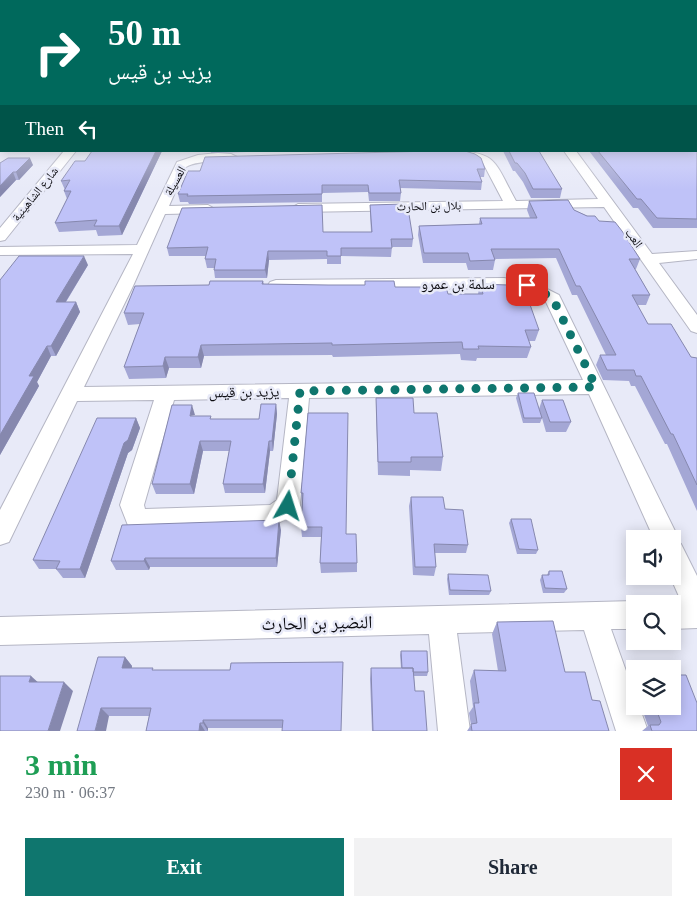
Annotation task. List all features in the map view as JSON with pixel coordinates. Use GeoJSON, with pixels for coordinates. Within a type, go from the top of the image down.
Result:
{"type":"FeatureCollection","features":[{"type":"Feature","properties":{"kind":"street","name":"شارع الشاهينية"},"geometry":{"type":"LineString","coordinates":[[0,237],[69,152]]}},
{"type":"Feature","properties":{"kind":"street","name":"العب"},"geometry":{"type":"LineString","coordinates":[[571,152],[697,327]]}},
{"type":"Feature","properties":{"kind":"street"},"geometry":{"type":"LineString","coordinates":[[442,153],[475,155],[488,161],[512,204]]}},
{"type":"Feature","properties":{"kind":"street","name":"العسيلة"},"geometry":{"type":"LineString","coordinates":[[2,526],[125,286],[181,165],[188,160],[240,157]]}},
{"type":"Feature","properties":{"kind":"street","name":"بلال بن الحارث"},"geometry":{"type":"LineString","coordinates":[[286,208],[608,203]]}},
{"type":"Feature","properties":{"kind":"street"},"geometry":{"type":"LineString","coordinates":[[159,210],[218,209]]}},
{"type":"Feature","properties":{"kind":"street"},"geometry":{"type":"LineString","coordinates":[[0,251],[141,249]]}},
{"type":"Feature","properties":{"kind":"street"},"geometry":{"type":"LineString","coordinates":[[649,259],[697,256]]}},
{"type":"Feature","properties":{"kind":"street","name":"سلمة بن عمرو"},"geometry":{"type":"LineString","coordinates":[[265,285],[494,283],[527,285],[541,291],[553,299],[662,530]]}},
{"type":"Feature","properties":{"kind":"street"},"geometry":{"type":"LineString","coordinates":[[125,286],[145,286]]}},
{"type":"Feature","properties":{"kind":"street","name":"يزيد بن قيس"},"geometry":{"type":"LineString","coordinates":[[71,394],[596,387]]}},
{"type":"Feature","properties":{"kind":"street"},"geometry":{"type":"LineString","coordinates":[[166,393],[132,505],[138,520],[273,515],[288,506],[300,391]]}},
{"type":"Feature","properties":{"kind":"street"},"geometry":{"type":"LineString","coordinates":[[681,571],[697,605]]}},
{"type":"Feature","properties":{"kind":"street"},"geometry":{"type":"LineString","coordinates":[[681,615],[697,614]]}},
{"type":"Feature","properties":{"kind":"street"},"geometry":{"type":"LineString","coordinates":[[593,616],[632,731]]}},
{"type":"Feature","properties":{"kind":"street","name":"النضير بن الحارث"},"geometry":{"type":"LineString","coordinates":[[0,631],[626,616]]}},
{"type":"Feature","properties":{"kind":"street"},"geometry":{"type":"LineString","coordinates":[[441,620],[454,731]]}},
{"type":"Feature","properties":{"kind":"building"},"geometry":{"type":"Polygon","coordinates":[[[91,152],[156,152],[119,226],[94,226],[97,220],[55,223],[71,191],[64,191],[70,180],[61,181],[75,161],[85,161],[91,152]]]}},
{"type":"Feature","properties":{"kind":"building"},"geometry":{"type":"Polygon","coordinates":[[[468,152],[481,158],[485,169],[477,169],[482,182],[399,180],[401,193],[369,193],[368,185],[322,185],[322,194],[187,196],[188,194],[178,194],[188,171],[200,171],[205,157],[468,152]]]}},
{"type":"Feature","properties":{"kind":"building"},"geometry":{"type":"Polygon","coordinates":[[[510,152],[540,152],[562,189],[533,189],[525,173],[515,163],[510,152]]]}},
{"type":"Feature","properties":{"kind":"building"},"geometry":{"type":"Polygon","coordinates":[[[599,152],[697,152],[697,219],[657,218],[641,199],[637,199],[599,152]]]}},
{"type":"Feature","properties":{"kind":"building"},"geometry":{"type":"Polygon","coordinates":[[[8,158],[30,158],[0,186],[0,163],[8,158]]]}},
{"type":"Feature","properties":{"kind":"building"},"geometry":{"type":"Polygon","coordinates":[[[568,200],[574,210],[587,216],[595,216],[599,221],[615,222],[640,259],[629,259],[650,295],[632,295],[648,324],[671,324],[691,357],[697,358],[697,485],[673,434],[671,434],[641,376],[636,376],[634,370],[607,370],[600,355],[616,355],[580,286],[576,286],[559,249],[491,249],[495,260],[470,261],[468,253],[424,253],[419,226],[482,224],[480,218],[537,218],[529,201],[568,200]]]}},
{"type":"Feature","properties":{"kind":"building"},"geometry":{"type":"Polygon","coordinates":[[[403,204],[403,208],[408,208],[413,239],[391,239],[392,248],[341,248],[341,256],[327,256],[327,251],[268,251],[265,270],[214,270],[216,259],[205,259],[208,247],[167,248],[182,208],[322,205],[323,232],[372,232],[370,205],[403,204]]]}},
{"type":"Feature","properties":{"kind":"building"},"geometry":{"type":"Polygon","coordinates":[[[19,256],[84,256],[56,302],[76,302],[51,346],[47,346],[29,376],[34,376],[0,435],[0,280],[19,256]]]}},
{"type":"Feature","properties":{"kind":"building"},"geometry":{"type":"Polygon","coordinates":[[[210,281],[263,281],[262,284],[365,285],[365,281],[394,281],[395,287],[446,287],[448,294],[483,294],[480,284],[508,285],[513,299],[528,299],[539,330],[525,330],[531,347],[478,346],[479,349],[463,349],[462,342],[332,345],[332,343],[201,345],[198,357],[165,357],[163,366],[124,367],[144,313],[124,313],[135,286],[209,285],[210,281]]]}},
{"type":"Feature","properties":{"kind":"building"},"geometry":{"type":"Polygon","coordinates":[[[518,393],[534,393],[542,418],[524,418],[518,393]]]}},
{"type":"Feature","properties":{"kind":"building"},"geometry":{"type":"Polygon","coordinates":[[[376,398],[413,398],[414,413],[437,413],[443,457],[411,457],[411,462],[378,462],[376,398]]]}},
{"type":"Feature","properties":{"kind":"building"},"geometry":{"type":"Polygon","coordinates":[[[542,400],[563,400],[571,422],[550,422],[542,400]]]}},
{"type":"Feature","properties":{"kind":"building"},"geometry":{"type":"Polygon","coordinates":[[[261,404],[276,404],[272,441],[269,441],[263,484],[223,484],[231,441],[200,441],[190,484],[152,484],[172,405],[192,405],[190,416],[211,416],[210,419],[259,419],[261,404]]]}},
{"type":"Feature","properties":{"kind":"building"},"geometry":{"type":"Polygon","coordinates":[[[308,413],[348,413],[346,534],[356,534],[357,563],[320,563],[322,527],[301,527],[303,493],[301,493],[308,413]]]}},
{"type":"Feature","properties":{"kind":"building"},"geometry":{"type":"Polygon","coordinates":[[[97,418],[136,418],[128,440],[124,443],[80,569],[56,569],[60,561],[33,560],[97,418]]]}},
{"type":"Feature","properties":{"kind":"building"},"geometry":{"type":"Polygon","coordinates":[[[411,497],[443,497],[445,509],[463,510],[468,545],[434,544],[436,567],[415,567],[411,497]]]}},
{"type":"Feature","properties":{"kind":"building"},"geometry":{"type":"Polygon","coordinates":[[[511,519],[531,519],[538,550],[519,549],[511,519]]]}},
{"type":"Feature","properties":{"kind":"building"},"geometry":{"type":"Polygon","coordinates":[[[279,520],[276,558],[145,558],[144,561],[111,561],[122,525],[279,520]]]}},
{"type":"Feature","properties":{"kind":"building"},"geometry":{"type":"Polygon","coordinates":[[[549,571],[562,571],[567,589],[545,588],[542,575],[549,575],[549,571]]]}},
{"type":"Feature","properties":{"kind":"building"},"geometry":{"type":"Polygon","coordinates":[[[448,574],[488,575],[491,591],[450,590],[448,574]]]}},
{"type":"Feature","properties":{"kind":"building"},"geometry":{"type":"Polygon","coordinates":[[[553,621],[565,672],[585,672],[592,700],[600,701],[609,731],[472,731],[471,724],[477,723],[474,703],[479,703],[474,670],[506,671],[497,622],[553,621]]]}},
{"type":"Feature","properties":{"kind":"building"},"geometry":{"type":"Polygon","coordinates":[[[401,651],[427,651],[428,672],[413,672],[413,668],[402,668],[401,651]]]}},
{"type":"Feature","properties":{"kind":"building"},"geometry":{"type":"Polygon","coordinates":[[[98,657],[125,657],[122,668],[153,668],[152,670],[230,670],[231,663],[343,662],[341,731],[282,731],[283,720],[203,720],[203,723],[200,723],[199,731],[146,731],[151,708],[101,708],[95,731],[77,731],[98,657]]]}},
{"type":"Feature","properties":{"kind":"building"},"geometry":{"type":"Polygon","coordinates":[[[371,668],[413,668],[415,691],[424,691],[427,731],[373,731],[371,668]]]}},
{"type":"Feature","properties":{"kind":"building"},"geometry":{"type":"Polygon","coordinates":[[[681,675],[686,675],[697,703],[697,731],[652,731],[650,725],[659,725],[661,722],[658,715],[681,715],[681,675]]]}},
{"type":"Feature","properties":{"kind":"building"},"geometry":{"type":"Polygon","coordinates":[[[0,676],[31,676],[29,682],[64,682],[48,731],[0,731],[0,676]]]}},
{"type":"Feature","properties":{"kind":"route"},"geometry":{"type":"LineString","coordinates":[[288,506],[300,391],[596,387],[553,299],[527,285]]}}]}
